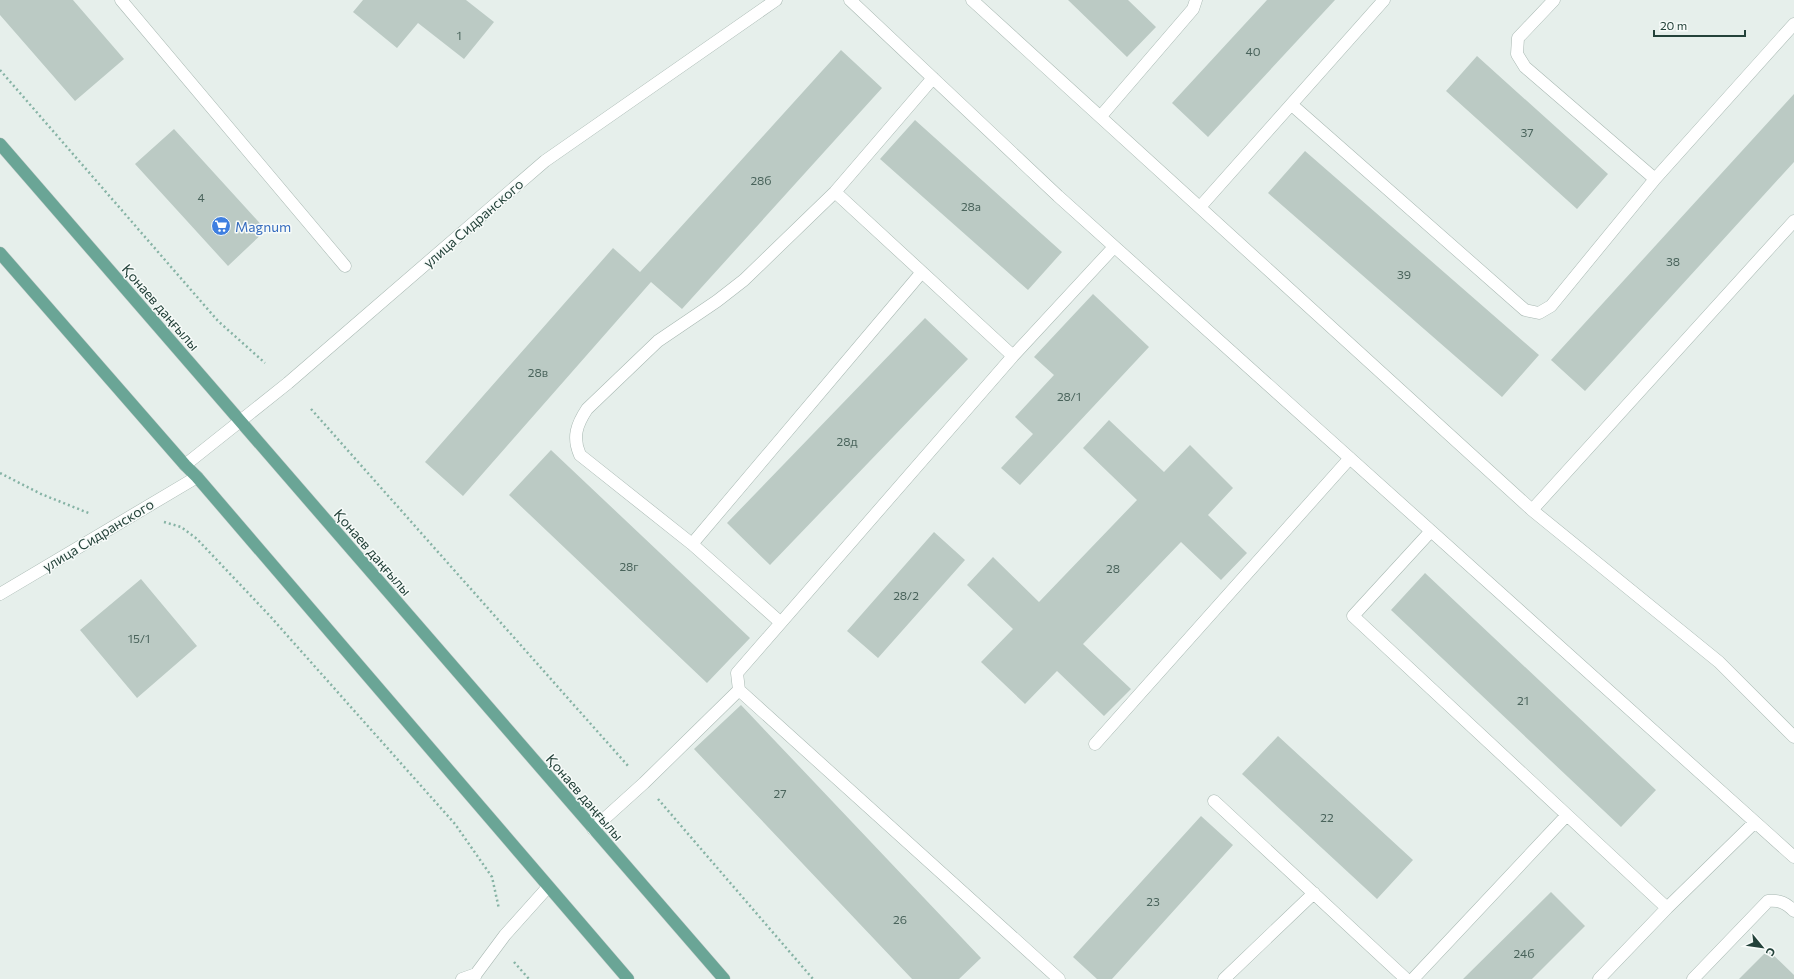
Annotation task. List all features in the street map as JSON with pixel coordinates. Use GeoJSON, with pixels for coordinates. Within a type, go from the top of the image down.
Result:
{"type":"FeatureCollection","features":[{"type":"Feature","properties":{"kind":"main road","name":"Қонаев даңғылы"},"geometry":{"type":"LineString","coordinates":[[0,144],[724,979]]}},
{"type":"Feature","properties":{"kind":"main road"},"geometry":{"type":"LineString","coordinates":[[0,253],[197,477],[628,979]]}},
{"type":"Feature","properties":{"kind":"street"},"geometry":{"type":"LineString","coordinates":[[121,0],[345,266]]}},
{"type":"Feature","properties":{"kind":"street","name":"улица Сидранского"},"geometry":{"type":"LineString","coordinates":[[185,465],[288,383],[545,161],[776,0]]}},
{"type":"Feature","properties":{"kind":"street"},"geometry":{"type":"LineString","coordinates":[[850,0],[1114,247],[1794,857]]}},
{"type":"Feature","properties":{"kind":"street"},"geometry":{"type":"LineString","coordinates":[[972,0],[1102,116],[1532,510],[1719,662],[1794,737]]}},
{"type":"Feature","properties":{"kind":"street"},"geometry":{"type":"LineString","coordinates":[[1102,116],[1193,9],[1196,0]]}},
{"type":"Feature","properties":{"kind":"street"},"geometry":{"type":"LineString","coordinates":[[1200,207],[1384,0]]}},
{"type":"Feature","properties":{"kind":"street"},"geometry":{"type":"LineString","coordinates":[[1554,0],[1518,38],[1517,54],[1525,67],[1655,179]]}},
{"type":"Feature","properties":{"kind":"street"},"geometry":{"type":"LineString","coordinates":[[1292,105],[1525,310],[1539,313],[1551,306],[1655,179],[1794,24]]}},
{"type":"Feature","properties":{"kind":"street"},"geometry":{"type":"LineString","coordinates":[[780,622],[692,544],[580,455],[575,439],[576,430],[587,408],[658,341],[717,301],[744,280],[835,192],[933,78]]}},
{"type":"Feature","properties":{"kind":"street"},"geometry":{"type":"LineString","coordinates":[[835,192],[1013,356]]}},
{"type":"Feature","properties":{"kind":"street"},"geometry":{"type":"LineString","coordinates":[[1532,510],[1794,221]]}},
{"type":"Feature","properties":{"kind":"street"},"geometry":{"type":"LineString","coordinates":[[1058,979],[739,690],[737,673],[1013,356],[1114,247]]}},
{"type":"Feature","properties":{"kind":"street"},"geometry":{"type":"LineString","coordinates":[[692,544],[922,272]]}},
{"type":"Feature","properties":{"kind":"street"},"geometry":{"type":"LineString","coordinates":[[1095,744],[1350,458]]}},
{"type":"Feature","properties":{"kind":"street","name":"улица Сидранского"},"geometry":{"type":"LineString","coordinates":[[0,594],[134,513],[197,477]]}},
{"type":"Feature","properties":{"kind":"street"},"geometry":{"type":"LineString","coordinates":[[1431,531],[1353,616],[1667,908]]}},
{"type":"Feature","properties":{"kind":"street"},"geometry":{"type":"LineString","coordinates":[[593,829],[644,783],[739,690]]}},
{"type":"Feature","properties":{"kind":"street"},"geometry":{"type":"LineString","coordinates":[[1214,801],[1406,979]]}},
{"type":"Feature","properties":{"kind":"street"},"geometry":{"type":"LineString","coordinates":[[1413,979],[1567,815]]}},
{"type":"Feature","properties":{"kind":"street"},"geometry":{"type":"LineString","coordinates":[[1599,979],[1667,908],[1755,822]]}},
{"type":"Feature","properties":{"kind":"street"},"geometry":{"type":"LineString","coordinates":[[462,979],[475,976],[505,935],[548,887]]}},
{"type":"Feature","properties":{"kind":"street"},"geometry":{"type":"LineString","coordinates":[[1224,979],[1314,893]]}},
{"type":"Feature","properties":{"kind":"street"},"geometry":{"type":"LineString","coordinates":[[1693,979],[1768,901],[1775,900],[1786,903],[1794,911]]}},
{"type":"Feature","properties":{"kind":"path"},"geometry":{"type":"LineString","coordinates":[[0,70],[218,321],[265,363]]}},
{"type":"Feature","properties":{"kind":"path"},"geometry":{"type":"LineString","coordinates":[[311,409],[644,783],[813,979]]}},
{"type":"Feature","properties":{"kind":"path"},"geometry":{"type":"LineString","coordinates":[[0,473],[42,494],[93,514]]}},
{"type":"Feature","properties":{"kind":"path"},"geometry":{"type":"LineString","coordinates":[[134,513],[181,527],[197,539],[269,615],[455,824],[492,877],[505,935],[514,962],[529,979]]}},
{"type":"Feature","properties":{"kind":"building"},"geometry":{"type":"Polygon","coordinates":[[[0,0],[73,0],[124,59],[75,101],[0,15],[0,0]]]}},
{"type":"Feature","properties":{"kind":"building"},"geometry":{"type":"Polygon","coordinates":[[[363,0],[466,0],[494,22],[464,59],[418,23],[397,48],[353,12],[363,0]]]}},
{"type":"Feature","properties":{"kind":"building"},"geometry":{"type":"Polygon","coordinates":[[[1068,0],[1128,0],[1156,27],[1127,57],[1068,0]]]}},
{"type":"Feature","properties":{"kind":"building"},"geometry":{"type":"Polygon","coordinates":[[[1267,0],[1335,0],[1208,137],[1172,103],[1267,0]]]}},
{"type":"Feature","properties":{"kind":"building"},"geometry":{"type":"Polygon","coordinates":[[[841,50],[882,88],[682,309],[651,282],[463,496],[425,462],[613,248],[640,272],[841,50]]]}},
{"type":"Feature","properties":{"kind":"building"},"geometry":{"type":"Polygon","coordinates":[[[1477,56],[1608,174],[1577,209],[1446,91],[1477,56]]]}},
{"type":"Feature","properties":{"kind":"building"},"geometry":{"type":"Polygon","coordinates":[[[1794,94],[1794,162],[1585,391],[1551,360],[1794,94]]]}},
{"type":"Feature","properties":{"kind":"building"},"geometry":{"type":"Polygon","coordinates":[[[915,120],[1062,252],[1028,290],[880,159],[915,120]]]}},
{"type":"Feature","properties":{"kind":"building"},"geometry":{"type":"Polygon","coordinates":[[[174,129],[266,230],[228,266],[135,164],[174,129]]]}},
{"type":"Feature","properties":{"kind":"building"},"geometry":{"type":"Polygon","coordinates":[[[1305,151],[1539,355],[1502,397],[1268,193],[1305,151]]]}},
{"type":"Feature","properties":{"kind":"building"},"geometry":{"type":"Polygon","coordinates":[[[1093,294],[1149,347],[1020,485],[1001,468],[1033,434],[1015,417],[1054,375],[1034,357],[1093,294]]]}},
{"type":"Feature","properties":{"kind":"building"},"geometry":{"type":"Polygon","coordinates":[[[925,318],[968,359],[770,565],[727,523],[925,318]]]}},
{"type":"Feature","properties":{"kind":"building"},"geometry":{"type":"Polygon","coordinates":[[[1109,420],[1164,472],[1190,445],[1233,488],[1208,515],[1247,553],[1221,580],[1181,542],[1083,644],[1131,689],[1104,716],[1057,671],[1025,704],[981,662],[1013,629],[967,585],[993,557],[1039,602],[1137,500],[1083,448],[1109,420]]]}},
{"type":"Feature","properties":{"kind":"building"},"geometry":{"type":"Polygon","coordinates":[[[551,450],[750,638],[707,683],[509,495],[551,450]]]}},
{"type":"Feature","properties":{"kind":"building"},"geometry":{"type":"Polygon","coordinates":[[[934,532],[965,560],[878,658],[847,631],[934,532]]]}},
{"type":"Feature","properties":{"kind":"building"},"geometry":{"type":"Polygon","coordinates":[[[1425,573],[1656,790],[1621,827],[1391,610],[1425,573]]]}},
{"type":"Feature","properties":{"kind":"building"},"geometry":{"type":"Polygon","coordinates":[[[141,579],[197,646],[137,698],[80,630],[141,579]]]}},
{"type":"Feature","properties":{"kind":"building"},"geometry":{"type":"Polygon","coordinates":[[[741,705],[981,958],[959,979],[912,979],[694,749],[741,705]]]}},
{"type":"Feature","properties":{"kind":"building"},"geometry":{"type":"Polygon","coordinates":[[[1278,736],[1413,860],[1377,899],[1242,774],[1278,736]]]}},
{"type":"Feature","properties":{"kind":"building"},"geometry":{"type":"Polygon","coordinates":[[[1201,816],[1233,845],[1112,979],[1097,979],[1073,957],[1201,816]]]}},
{"type":"Feature","properties":{"kind":"building"},"geometry":{"type":"Polygon","coordinates":[[[1551,892],[1585,926],[1532,979],[1463,979],[1551,892]]]}},
{"type":"Feature","properties":{"kind":"building"},"geometry":{"type":"Polygon","coordinates":[[[1768,950],[1794,975],[1794,979],[1739,979],[1768,950]]]}},
{"type":"Feature","properties":{"kind":"place","name":"Magnum"},"geometry":{"type":"Point","coordinates":[221,226]}}]}
